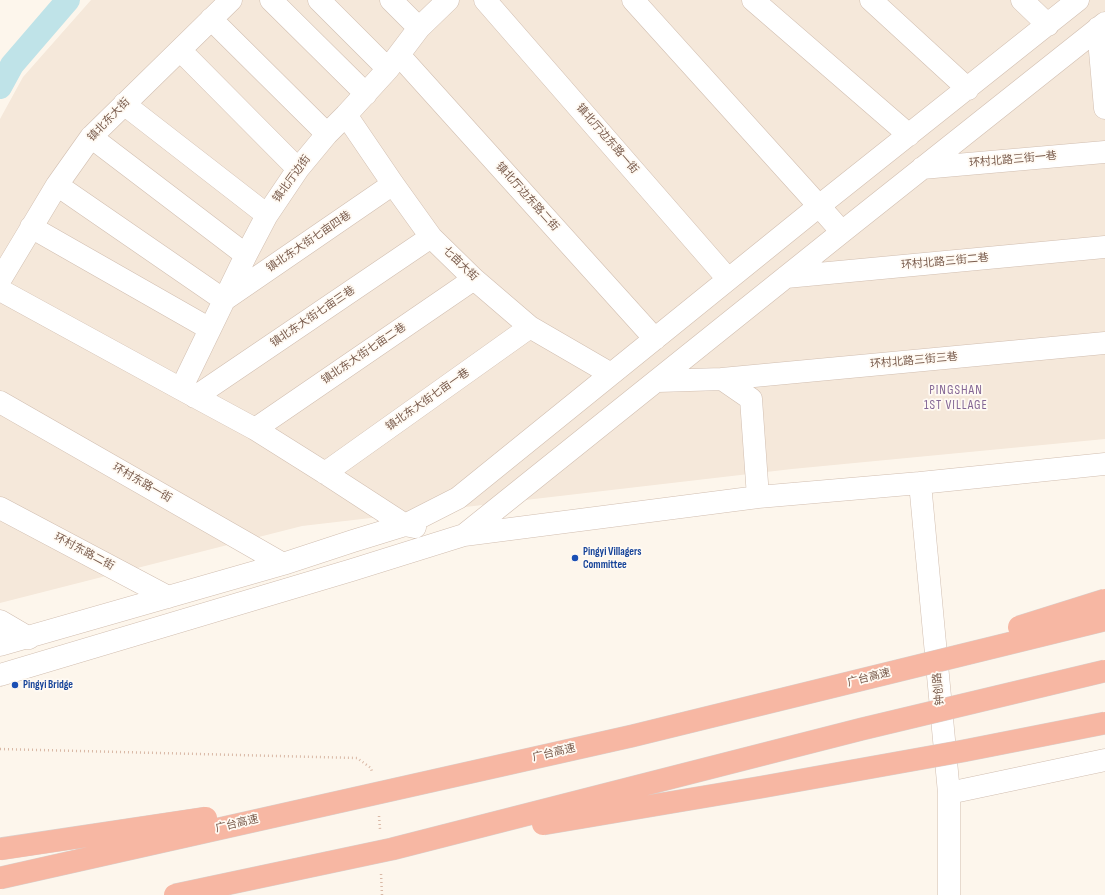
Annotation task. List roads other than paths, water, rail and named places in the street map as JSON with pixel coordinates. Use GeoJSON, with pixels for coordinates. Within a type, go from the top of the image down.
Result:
{"type":"FeatureCollection","features":[{"type":"Feature","properties":{"kind":"highway"},"geometry":{"type":"LineString","coordinates":[[828,688],[1105,600]]}},
{"type":"Feature","properties":{"kind":"highway","name":"广台高速"},"geometry":{"type":"LineString","coordinates":[[0,878],[632,736],[1105,620]]}},
{"type":"Feature","properties":{"kind":"highway"},"geometry":{"type":"LineString","coordinates":[[175,895],[392,849],[862,729],[1105,672]]}},
{"type":"Feature","properties":{"kind":"highway"},"geometry":{"type":"LineString","coordinates":[[244,895],[392,849],[785,783],[963,751],[1105,722]]}},
{"type":"Feature","properties":{"kind":"highway"},"geometry":{"type":"LineString","coordinates":[[0,849],[397,788]]}},
{"type":"Feature","properties":{"kind":"street","name":"镇北东大街"},"geometry":{"type":"LineString","coordinates":[[0,280],[57,185],[91,137],[231,0]]}},
{"type":"Feature","properties":{"kind":"street"},"geometry":{"type":"LineString","coordinates":[[271,0],[366,94]]}},
{"type":"Feature","properties":{"kind":"street","name":"镇北厅边东路二街"},"geometry":{"type":"LineString","coordinates":[[319,0],[393,62],[655,339]]}},
{"type":"Feature","properties":{"kind":"street"},"geometry":{"type":"LineString","coordinates":[[392,0],[419,28]]}},
{"type":"Feature","properties":{"kind":"street","name":"镇北厅边街"},"geometry":{"type":"LineString","coordinates":[[188,393],[210,329],[267,215],[298,169],[327,134],[366,94],[419,28],[448,0]]}},
{"type":"Feature","properties":{"kind":"street","name":"镇北厅边东路一街"},"geometry":{"type":"LineString","coordinates":[[485,0],[728,279]]}},
{"type":"Feature","properties":{"kind":"street"},"geometry":{"type":"LineString","coordinates":[[633,0],[842,232]]}},
{"type":"Feature","properties":{"kind":"street"},"geometry":{"type":"LineString","coordinates":[[753,0],[909,135]]}},
{"type":"Feature","properties":{"kind":"street"},"geometry":{"type":"LineString","coordinates":[[871,0],[968,89]]}},
{"type":"Feature","properties":{"kind":"street"},"geometry":{"type":"LineString","coordinates":[[1022,0],[1048,25]]}},
{"type":"Feature","properties":{"kind":"street"},"geometry":{"type":"LineString","coordinates":[[0,645],[29,638],[283,564],[405,525],[458,498],[728,279],[1078,0]]}},
{"type":"Feature","properties":{"kind":"street"},"geometry":{"type":"LineString","coordinates":[[211,20],[327,134]]}},
{"type":"Feature","properties":{"kind":"street"},"geometry":{"type":"LineString","coordinates":[[1102,26],[1105,108]]}},
{"type":"Feature","properties":{"kind":"street"},"geometry":{"type":"LineString","coordinates":[[0,290],[255,429],[405,525],[464,536],[786,276],[1102,26]]}},
{"type":"Feature","properties":{"kind":"street"},"geometry":{"type":"LineString","coordinates":[[180,50],[298,169]]}},
{"type":"Feature","properties":{"kind":"street"},"geometry":{"type":"LineString","coordinates":[[1050,67],[1103,56]]}},
{"type":"Feature","properties":{"kind":"street"},"geometry":{"type":"LineString","coordinates":[[124,104],[267,215]]}},
{"type":"Feature","properties":{"kind":"street","name":"七亩大街"},"geometry":{"type":"LineString","coordinates":[[346,116],[431,236],[474,279],[530,328],[611,374]]}},
{"type":"Feature","properties":{"kind":"street"},"geometry":{"type":"LineString","coordinates":[[91,137],[246,255]]}},
{"type":"Feature","properties":{"kind":"street","name":"环村北路三街一巷"},"geometry":{"type":"LineString","coordinates":[[922,168],[1105,152]]}},
{"type":"Feature","properties":{"kind":"street","name":"镇北东大街七亩四巷"},"geometry":{"type":"LineString","coordinates":[[224,300],[394,184]]}},
{"type":"Feature","properties":{"kind":"street"},"geometry":{"type":"LineString","coordinates":[[57,185],[224,300]]}},
{"type":"Feature","properties":{"kind":"street"},"geometry":{"type":"LineString","coordinates":[[31,227],[210,329]]}},
{"type":"Feature","properties":{"kind":"street","name":"镇北东大街七亩三巷"},"geometry":{"type":"LineString","coordinates":[[188,393],[431,236]]}},
{"type":"Feature","properties":{"kind":"street","name":"环村北路三街二巷"},"geometry":{"type":"LineString","coordinates":[[786,276],[1105,247]]}},
{"type":"Feature","properties":{"kind":"street","name":"镇北东大街七亩二巷"},"geometry":{"type":"LineString","coordinates":[[255,429],[474,279]]}},
{"type":"Feature","properties":{"kind":"street","name":"镇北东大街七亩一巷"},"geometry":{"type":"LineString","coordinates":[[325,473],[530,328]]}},
{"type":"Feature","properties":{"kind":"street","name":"环村北路三街三巷"},"geometry":{"type":"LineString","coordinates":[[658,380],[722,379],[1105,343]]}},
{"type":"Feature","properties":{"kind":"street"},"geometry":{"type":"LineString","coordinates":[[722,379],[751,399],[758,497]]}},
{"type":"Feature","properties":{"kind":"street","name":"环村东路一街"},"geometry":{"type":"LineString","coordinates":[[0,402],[283,564]]}},
{"type":"Feature","properties":{"kind":"street"},"geometry":{"type":"LineString","coordinates":[[0,675],[464,536],[758,497],[920,483],[1105,464]]}},
{"type":"Feature","properties":{"kind":"street","name":"钟创路"},"geometry":{"type":"LineString","coordinates":[[920,483],[949,793],[949,895]]}},
{"type":"Feature","properties":{"kind":"street","name":"环村东路二街"},"geometry":{"type":"LineString","coordinates":[[0,508],[168,597]]}},
{"type":"Feature","properties":{"kind":"street"},"geometry":{"type":"LineString","coordinates":[[0,621],[29,638]]}},
{"type":"Feature","properties":{"kind":"street"},"geometry":{"type":"LineString","coordinates":[[949,793],[1105,760]]}},
{"type":"Feature","properties":{"kind":"waterway"},"geometry":{"type":"LineString","coordinates":[[0,87],[12,65],[68,0]]}},
{"type":"Feature","properties":{"kind":"place","name":"Pingyi Villagers Committee"},"geometry":{"type":"Point","coordinates":[575,558]}},
{"type":"Feature","properties":{"kind":"place","name":"Pingyi Bridge"},"geometry":{"type":"Point","coordinates":[15,685]}},
{"type":"Feature","properties":{"kind":"district","name":"PINGSHAN 1ST VILLAGE"},"geometry":{"type":"Point","coordinates":[956,398]}}]}
